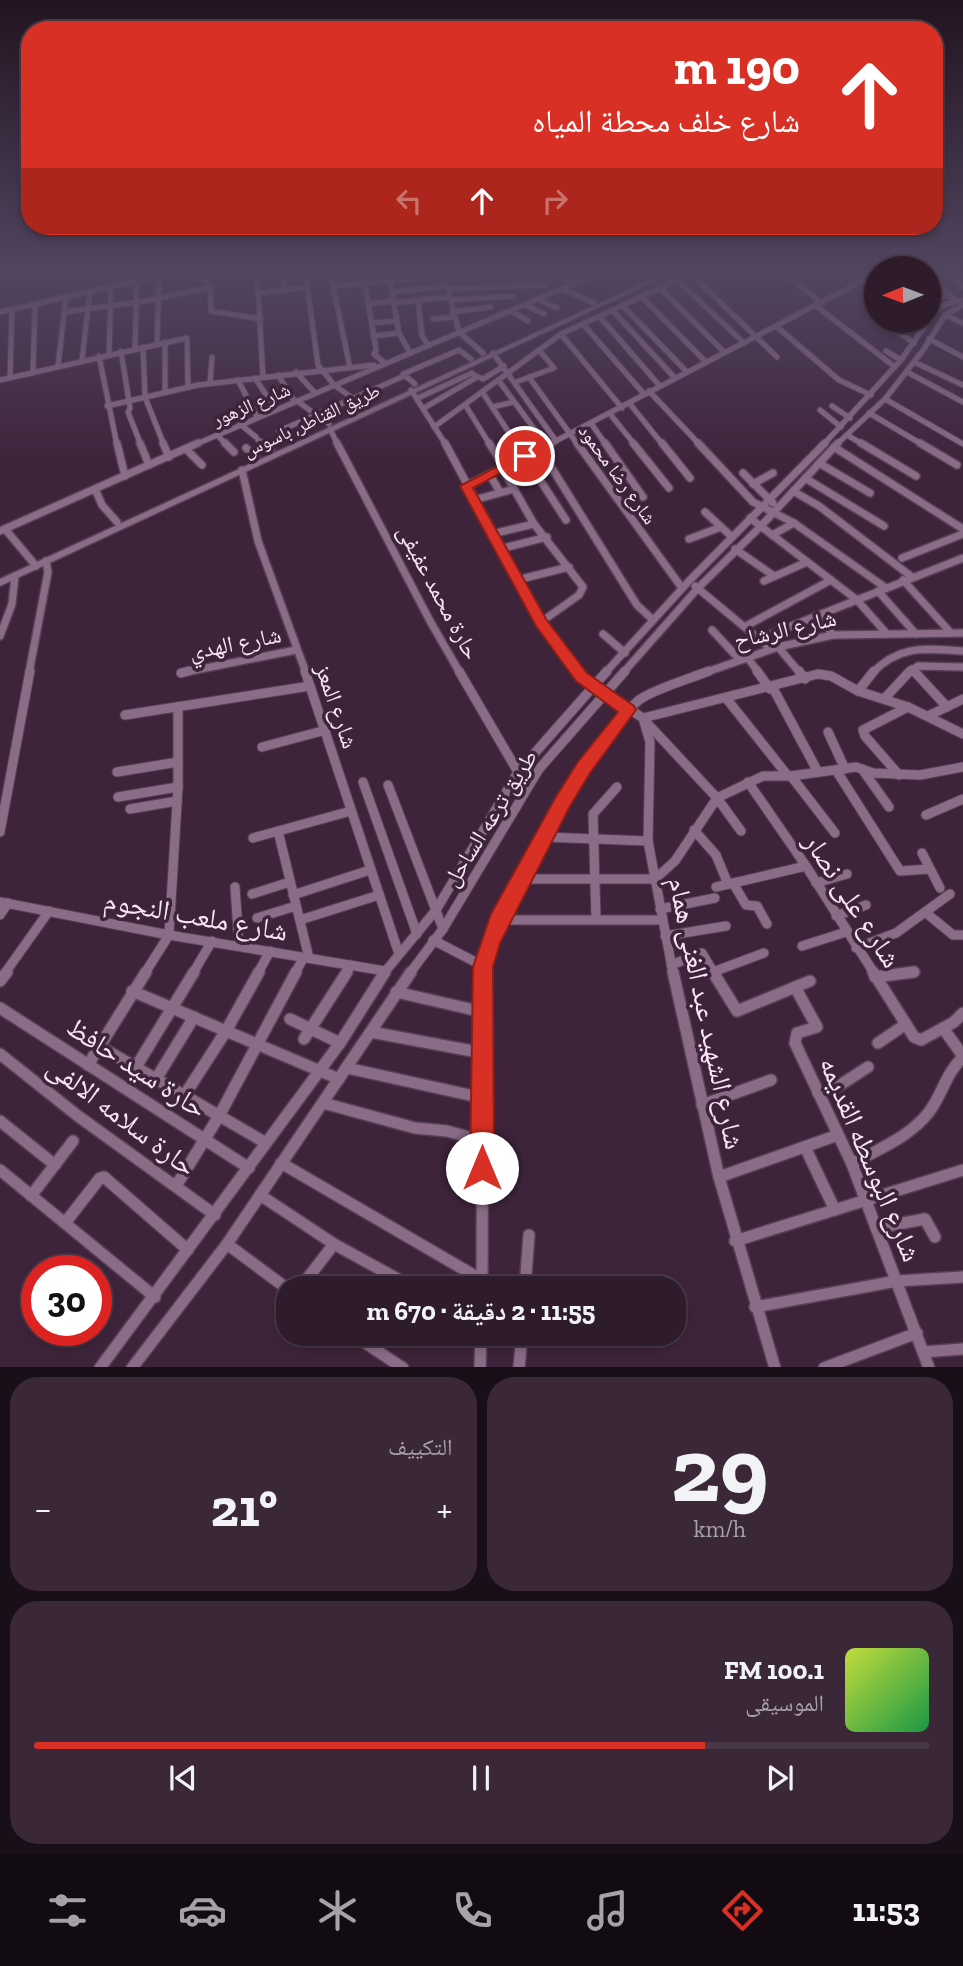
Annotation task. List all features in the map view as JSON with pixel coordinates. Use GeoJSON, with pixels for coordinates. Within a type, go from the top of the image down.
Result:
{"type":"FeatureCollection","features":[{"type":"Feature","properties":{"kind":"main road","name":"طريق القناطر, باسوس"},"geometry":{"type":"LineString","coordinates":[[0,576],[46,561],[523,335]]}},
{"type":"Feature","properties":{"kind":"main road","name":"طريق القناطر, باسوس"},"geometry":{"type":"LineString","coordinates":[[0,583],[117,522],[271,450],[533,335]]}},
{"type":"Feature","properties":{"kind":"street"},"geometry":{"type":"LineString","coordinates":[[9,378],[11,335]]}},
{"type":"Feature","properties":{"kind":"street"},"geometry":{"type":"LineString","coordinates":[[33,373],[34,335]]}},
{"type":"Feature","properties":{"kind":"street"},"geometry":{"type":"LineString","coordinates":[[58,366],[60,335]]}},
{"type":"Feature","properties":{"kind":"street"},"geometry":{"type":"LineString","coordinates":[[82,360],[84,335]]}},
{"type":"Feature","properties":{"kind":"street"},"geometry":{"type":"LineString","coordinates":[[109,335],[109,354]]}},
{"type":"Feature","properties":{"kind":"street"},"geometry":{"type":"LineString","coordinates":[[138,335],[145,397],[169,457]]}},
{"type":"Feature","properties":{"kind":"street"},"geometry":{"type":"LineString","coordinates":[[157,335],[157,344]]}},
{"type":"Feature","properties":{"kind":"street"},"geometry":{"type":"LineString","coordinates":[[262,335],[263,377]]}},
{"type":"Feature","properties":{"kind":"street"},"geometry":{"type":"LineString","coordinates":[[313,335],[317,363],[334,385],[365,407]]}},
{"type":"Feature","properties":{"kind":"street"},"geometry":{"type":"LineString","coordinates":[[344,335],[350,368]]}},
{"type":"Feature","properties":{"kind":"street"},"geometry":{"type":"LineString","coordinates":[[383,335],[373,336],[375,357],[383,364]]}},
{"type":"Feature","properties":{"kind":"street"},"geometry":{"type":"LineString","coordinates":[[400,335],[410,353]]}},
{"type":"Feature","properties":{"kind":"street"},"geometry":{"type":"LineString","coordinates":[[422,335],[428,345]]}},
{"type":"Feature","properties":{"kind":"street","name":"شارع الزهور"},"geometry":{"type":"LineString","coordinates":[[2,530],[240,424],[452,335]]}},
{"type":"Feature","properties":{"kind":"street"},"geometry":{"type":"LineString","coordinates":[[463,335],[483,353]]}},
{"type":"Feature","properties":{"kind":"street"},"geometry":{"type":"LineString","coordinates":[[434,427],[560,335]]}},
{"type":"Feature","properties":{"kind":"street"},"geometry":{"type":"LineString","coordinates":[[562,335],[622,408]]}},
{"type":"Feature","properties":{"kind":"street"},"geometry":{"type":"LineString","coordinates":[[593,335],[747,496],[776,509],[882,589],[916,634]]}},
{"type":"Feature","properties":{"kind":"street"},"geometry":{"type":"LineString","coordinates":[[615,335],[659,385]]}},
{"type":"Feature","properties":{"kind":"street"},"geometry":{"type":"LineString","coordinates":[[635,335],[674,377]]}},
{"type":"Feature","properties":{"kind":"street"},"geometry":{"type":"LineString","coordinates":[[651,335],[685,372]]}},
{"type":"Feature","properties":{"kind":"street"},"geometry":{"type":"LineString","coordinates":[[679,335],[705,361]]}},
{"type":"Feature","properties":{"kind":"street"},"geometry":{"type":"LineString","coordinates":[[707,335],[724,352]]}},
{"type":"Feature","properties":{"kind":"street"},"geometry":{"type":"LineString","coordinates":[[736,335],[744,342]]}},
{"type":"Feature","properties":{"kind":"street"},"geometry":{"type":"LineString","coordinates":[[751,335],[777,357]]}},
{"type":"Feature","properties":{"kind":"street"},"geometry":{"type":"LineString","coordinates":[[466,486],[611,414],[674,377],[760,335]]}},
{"type":"Feature","properties":{"kind":"street"},"geometry":{"type":"LineString","coordinates":[[786,335],[839,380],[871,395]]}},
{"type":"Feature","properties":{"kind":"street"},"geometry":{"type":"LineString","coordinates":[[859,335],[898,364]]}},
{"type":"Feature","properties":{"kind":"street"},"geometry":{"type":"LineString","coordinates":[[901,335],[914,343]]}},
{"type":"Feature","properties":{"kind":"street","name":"طريق ترعه الساحل"},"geometry":{"type":"LineString","coordinates":[[132,1367],[227,1244],[396,992],[443,929],[539,769],[698,588],[761,526],[834,447],[850,418],[898,364],[919,335]]}},
{"type":"Feature","properties":{"kind":"street","name":"طريق ترعه الساحل"},"geometry":{"type":"LineString","coordinates":[[100,1367],[155,1297],[320,1071],[385,971],[436,910],[518,772],[685,584],[731,537],[844,431],[885,399],[932,335]]}},
{"type":"Feature","properties":{"kind":"street"},"geometry":{"type":"LineString","coordinates":[[0,380],[188,338],[188,387]]}},
{"type":"Feature","properties":{"kind":"street"},"geometry":{"type":"LineString","coordinates":[[929,339],[963,357]]}},
{"type":"Feature","properties":{"kind":"street"},"geometry":{"type":"LineString","coordinates":[[165,342],[165,392]]}},
{"type":"Feature","properties":{"kind":"street"},"geometry":{"type":"LineString","coordinates":[[279,432],[459,350],[471,359]]}},
{"type":"Feature","properties":{"kind":"street"},"geometry":{"type":"LineString","coordinates":[[516,382],[554,368],[539,350]]}},
{"type":"Feature","properties":{"kind":"street"},"geometry":{"type":"LineString","coordinates":[[121,351],[129,401],[128,412],[149,465]]}},
{"type":"Feature","properties":{"kind":"street"},"geometry":{"type":"LineString","coordinates":[[886,351],[898,364]]}},
{"type":"Feature","properties":{"kind":"street"},"geometry":{"type":"LineString","coordinates":[[493,353],[556,441]]}},
{"type":"Feature","properties":{"kind":"street"},"geometry":{"type":"LineString","coordinates":[[99,356],[107,406],[125,476]]}},
{"type":"Feature","properties":{"kind":"street"},"geometry":{"type":"LineString","coordinates":[[210,383],[212,357]]}},
{"type":"Feature","properties":{"kind":"street"},"geometry":{"type":"LineString","coordinates":[[914,362],[963,385]]}},
{"type":"Feature","properties":{"kind":"street"},"geometry":{"type":"LineString","coordinates":[[107,406],[210,383],[383,364]]}},
{"type":"Feature","properties":{"kind":"street"},"geometry":{"type":"LineString","coordinates":[[465,366],[483,379],[504,366]]}},
{"type":"Feature","properties":{"kind":"street"},"geometry":{"type":"LineString","coordinates":[[296,372],[316,393]]}},
{"type":"Feature","properties":{"kind":"street"},"geometry":{"type":"LineString","coordinates":[[907,372],[963,402]]}},
{"type":"Feature","properties":{"kind":"street"},"geometry":{"type":"LineString","coordinates":[[278,375],[296,401],[330,426]]}},
{"type":"Feature","properties":{"kind":"street"},"geometry":{"type":"LineString","coordinates":[[418,398],[474,375]]}},
{"type":"Feature","properties":{"kind":"street"},"geometry":{"type":"LineString","coordinates":[[424,408],[474,375]]}},
{"type":"Feature","properties":{"kind":"street"},"geometry":{"type":"LineString","coordinates":[[404,376],[413,387],[541,622],[581,677],[605,696],[644,720],[717,798],[741,831]]}},
{"type":"Feature","properties":{"kind":"street","name":"شارع رضا محمود"},"geometry":{"type":"LineString","coordinates":[[529,377],[569,434],[685,584],[698,588],[774,648],[805,679]]}},
{"type":"Feature","properties":{"kind":"street"},"geometry":{"type":"LineString","coordinates":[[254,378],[275,410]]}},
{"type":"Feature","properties":{"kind":"street"},"geometry":{"type":"LineString","coordinates":[[238,380],[257,417]]}},
{"type":"Feature","properties":{"kind":"street"},"geometry":{"type":"LineString","coordinates":[[499,381],[543,447],[637,605],[653,620]]}},
{"type":"Feature","properties":{"kind":"street"},"geometry":{"type":"LineString","coordinates":[[483,393],[566,520]]}},
{"type":"Feature","properties":{"kind":"street"},"geometry":{"type":"LineString","coordinates":[[885,399],[963,444]]}},
{"type":"Feature","properties":{"kind":"street"},"geometry":{"type":"LineString","coordinates":[[492,407],[514,402]]}},
{"type":"Feature","properties":{"kind":"street"},"geometry":{"type":"LineString","coordinates":[[630,404],[690,478]]}},
{"type":"Feature","properties":{"kind":"street"},"geometry":{"type":"LineString","coordinates":[[466,406],[534,524],[547,537],[583,589],[579,595],[541,622]]}},
{"type":"Feature","properties":{"kind":"street"},"geometry":{"type":"LineString","coordinates":[[832,406],[850,418]]}},
{"type":"Feature","properties":{"kind":"street"},"geometry":{"type":"LineString","coordinates":[[820,410],[844,431],[916,476]]}},
{"type":"Feature","properties":{"kind":"street"},"geometry":{"type":"LineString","coordinates":[[869,413],[957,465]]}},
{"type":"Feature","properties":{"kind":"street"},"geometry":{"type":"LineString","coordinates":[[611,414],[669,488]]}},
{"type":"Feature","properties":{"kind":"street"},"geometry":{"type":"LineString","coordinates":[[591,423],[643,497]]}},
{"type":"Feature","properties":{"kind":"street"},"geometry":{"type":"LineString","coordinates":[[240,424],[271,450]]}},
{"type":"Feature","properties":{"kind":"street","name":"حارة محمد عفيفى"},"geometry":{"type":"LineString","coordinates":[[330,426],[430,621],[518,772]]}},
{"type":"Feature","properties":{"kind":"street"},"geometry":{"type":"LineString","coordinates":[[217,435],[234,452]]}},
{"type":"Feature","properties":{"kind":"street"},"geometry":{"type":"LineString","coordinates":[[834,447],[963,532]]}},
{"type":"Feature","properties":{"kind":"street"},"geometry":{"type":"LineString","coordinates":[[246,448],[256,457]]}},
{"type":"Feature","properties":{"kind":"street"},"geometry":{"type":"LineString","coordinates":[[186,449],[202,465]]}},
{"type":"Feature","properties":{"kind":"street"},"geometry":{"type":"LineString","coordinates":[[819,463],[870,492]]}},
{"type":"Feature","properties":{"kind":"street","name":"شارع المعز"},"geometry":{"type":"LineString","coordinates":[[242,470],[258,541],[326,730],[370,870],[400,954]]}},
{"type":"Feature","properties":{"kind":"street"},"geometry":{"type":"LineString","coordinates":[[753,484],[774,472]]}},
{"type":"Feature","properties":{"kind":"street"},"geometry":{"type":"LineString","coordinates":[[743,473],[753,484],[764,504]]}},
{"type":"Feature","properties":{"kind":"street"},"geometry":{"type":"LineString","coordinates":[[490,475],[500,492]]}},
{"type":"Feature","properties":{"kind":"street"},"geometry":{"type":"LineString","coordinates":[[805,478],[884,526]]}},
{"type":"Feature","properties":{"kind":"street"},"geometry":{"type":"LineString","coordinates":[[95,489],[102,505],[117,522]]}},
{"type":"Feature","properties":{"kind":"street"},"geometry":{"type":"LineString","coordinates":[[474,500],[514,489]]}},
{"type":"Feature","properties":{"kind":"street"},"geometry":{"type":"LineString","coordinates":[[793,491],[819,506],[912,577]]}},
{"type":"Feature","properties":{"kind":"street"},"geometry":{"type":"LineString","coordinates":[[705,512],[731,537]]}},
{"type":"Feature","properties":{"kind":"street"},"geometry":{"type":"LineString","coordinates":[[750,518],[857,600],[887,634]]}},
{"type":"Feature","properties":{"kind":"street"},"geometry":{"type":"LineString","coordinates":[[772,535],[794,523]]}},
{"type":"Feature","properties":{"kind":"street"},"geometry":{"type":"LineString","coordinates":[[492,534],[534,524]]}},
{"type":"Feature","properties":{"kind":"street"},"geometry":{"type":"LineString","coordinates":[[689,539],[721,527]]}},
{"type":"Feature","properties":{"kind":"street"},"geometry":{"type":"LineString","coordinates":[[2,530],[34,564]]}},
{"type":"Feature","properties":{"kind":"street"},"geometry":{"type":"LineString","coordinates":[[902,558],[963,532]]}},
{"type":"Feature","properties":{"kind":"street"},"geometry":{"type":"LineString","coordinates":[[500,549],[547,537]]}},
{"type":"Feature","properties":{"kind":"street"},"geometry":{"type":"LineString","coordinates":[[735,549],[774,576]]}},
{"type":"Feature","properties":{"kind":"street"},"geometry":{"type":"LineString","coordinates":[[0,832],[48,572],[46,561]]}},
{"type":"Feature","properties":{"kind":"street"},"geometry":{"type":"LineString","coordinates":[[761,638],[903,580],[961,561]]}},
{"type":"Feature","properties":{"kind":"street"},"geometry":{"type":"LineString","coordinates":[[764,581],[807,562]]}},
{"type":"Feature","properties":{"kind":"street"},"geometry":{"type":"LineString","coordinates":[[517,580],[569,567]]}},
{"type":"Feature","properties":{"kind":"street"},"geometry":{"type":"LineString","coordinates":[[0,636],[12,604],[15,576]]}},
{"type":"Feature","properties":{"kind":"street"},"geometry":{"type":"LineString","coordinates":[[746,626],[831,580]]}},
{"type":"Feature","properties":{"kind":"street"},"geometry":{"type":"LineString","coordinates":[[903,580],[951,633]]}},
{"type":"Feature","properties":{"kind":"street"},"geometry":{"type":"LineString","coordinates":[[817,615],[832,635]]}},
{"type":"Feature","properties":{"kind":"street"},"geometry":{"type":"LineString","coordinates":[[712,630],[771,688],[818,772]]}},
{"type":"Feature","properties":{"kind":"street","name":"شارع الرشاح"},"geometry":{"type":"LineString","coordinates":[[628,710],[640,699],[774,648],[832,635],[963,633]]}},
{"type":"Feature","properties":{"kind":"street"},"geometry":{"type":"LineString","coordinates":[[603,634],[625,653]]}},
{"type":"Feature","properties":{"kind":"street"},"geometry":{"type":"LineString","coordinates":[[858,691],[875,668],[895,652],[916,649],[963,651]]}},
{"type":"Feature","properties":{"kind":"street","name":"شارع الهدي"},"geometry":{"type":"LineString","coordinates":[[181,673],[296,650]]}},
{"type":"Feature","properties":{"kind":"street"},"geometry":{"type":"LineString","coordinates":[[884,699],[912,669],[924,665],[963,667]]}},
{"type":"Feature","properties":{"kind":"street"},"geometry":{"type":"LineString","coordinates":[[912,669],[947,707]]}},
{"type":"Feature","properties":{"kind":"street"},"geometry":{"type":"LineString","coordinates":[[644,720],[818,674],[831,676],[858,691],[908,707],[963,734]]}},
{"type":"Feature","properties":{"kind":"street"},"geometry":{"type":"LineString","coordinates":[[125,715],[310,686]]}},
{"type":"Feature","properties":{"kind":"street"},"geometry":{"type":"LineString","coordinates":[[726,698],[835,832]]}},
{"type":"Feature","properties":{"kind":"street"},"geometry":{"type":"LineString","coordinates":[[928,716],[963,699]]}},
{"type":"Feature","properties":{"kind":"street"},"geometry":{"type":"LineString","coordinates":[[89,1065],[132,990],[169,934],[178,787],[178,707]]}},
{"type":"Feature","properties":{"kind":"street"},"geometry":{"type":"LineString","coordinates":[[899,775],[865,736],[863,730],[908,707]]}},
{"type":"Feature","properties":{"kind":"street"},"geometry":{"type":"LineString","coordinates":[[482,1276],[483,967],[498,920],[544,837],[584,768],[628,710]]}},
{"type":"Feature","properties":{"kind":"street","name":"شارع الشهيد عبد الغنى همام"},"geometry":{"type":"LineString","coordinates":[[644,720],[650,742],[648,841],[665,936],[735,1241],[775,1367]]}},
{"type":"Feature","properties":{"kind":"street"},"geometry":{"type":"LineString","coordinates":[[262,747],[326,730]]}},
{"type":"Feature","properties":{"kind":"street"},"geometry":{"type":"LineString","coordinates":[[828,732],[840,769],[900,870],[930,869]]}},
{"type":"Feature","properties":{"kind":"street"},"geometry":{"type":"LineString","coordinates":[[117,772],[178,762]]}},
{"type":"Feature","properties":{"kind":"street"},"geometry":{"type":"LineString","coordinates":[[521,879],[655,879],[675,861],[717,798],[763,776],[862,768],[873,773],[899,775],[940,774],[963,768]]}},
{"type":"Feature","properties":{"kind":"street"},"geometry":{"type":"LineString","coordinates":[[862,768],[889,807]]}},
{"type":"Feature","properties":{"kind":"street"},"geometry":{"type":"LineString","coordinates":[[363,782],[417,934]]}},
{"type":"Feature","properties":{"kind":"street","name":"شارع على نصار"},"geometry":{"type":"LineString","coordinates":[[748,782],[806,866],[914,1037],[921,1040],[943,1028]]}},
{"type":"Feature","properties":{"kind":"street"},"geometry":{"type":"LineString","coordinates":[[388,785],[443,929]]}},
{"type":"Feature","properties":{"kind":"street"},"geometry":{"type":"LineString","coordinates":[[118,797],[178,787]]}},
{"type":"Feature","properties":{"kind":"street"},"geometry":{"type":"LineString","coordinates":[[596,919],[593,814],[617,787]]}},
{"type":"Feature","properties":{"kind":"street"},"geometry":{"type":"LineString","coordinates":[[926,815],[963,799]]}},
{"type":"Feature","properties":{"kind":"street"},"geometry":{"type":"LineString","coordinates":[[130,809],[177,801]]}},
{"type":"Feature","properties":{"kind":"street"},"geometry":{"type":"LineString","coordinates":[[253,838],[351,811]]}},
{"type":"Feature","properties":{"kind":"street"},"geometry":{"type":"LineString","coordinates":[[176,1186],[219,1116],[306,958],[300,920],[278,831]]}},
{"type":"Feature","properties":{"kind":"street"},"geometry":{"type":"LineString","coordinates":[[694,831],[716,855],[730,883],[746,905],[757,906],[767,924]]}},
{"type":"Feature","properties":{"kind":"street"},"geometry":{"type":"LineString","coordinates":[[544,837],[648,841]]}},
{"type":"Feature","properties":{"kind":"street"},"geometry":{"type":"LineString","coordinates":[[856,948],[896,933],[925,912],[945,891],[922,853]]}},
{"type":"Feature","properties":{"kind":"street"},"geometry":{"type":"LineString","coordinates":[[716,887],[806,866]]}},
{"type":"Feature","properties":{"kind":"street"},"geometry":{"type":"LineString","coordinates":[[293,894],[370,870]]}},
{"type":"Feature","properties":{"kind":"street"},"geometry":{"type":"LineString","coordinates":[[816,883],[847,874]]}},
{"type":"Feature","properties":{"kind":"street"},"geometry":{"type":"LineString","coordinates":[[252,894],[290,882]]}},
{"type":"Feature","properties":{"kind":"street"},"geometry":{"type":"LineString","coordinates":[[235,887],[239,945]]}},
{"type":"Feature","properties":{"kind":"street"},"geometry":{"type":"LineString","coordinates":[[300,920],[379,895]]}},
{"type":"Feature","properties":{"kind":"street"},"geometry":{"type":"LineString","coordinates":[[498,920],[596,919],[661,914],[715,898]]}},
{"type":"Feature","properties":{"kind":"street"},"geometry":{"type":"LineString","coordinates":[[0,915],[4,902]]}},
{"type":"Feature","properties":{"kind":"street","name":"شارع ملعب النجوم"},"geometry":{"type":"LineString","coordinates":[[4,902],[385,971]]}},
{"type":"Feature","properties":{"kind":"street"},"geometry":{"type":"LineString","coordinates":[[836,916],[866,905]]}},
{"type":"Feature","properties":{"kind":"street"},"geometry":{"type":"LineString","coordinates":[[257,918],[296,906]]}},
{"type":"Feature","properties":{"kind":"street"},"geometry":{"type":"LineString","coordinates":[[0,981],[49,911]]}},
{"type":"Feature","properties":{"kind":"street"},"geometry":{"type":"LineString","coordinates":[[925,912],[953,935],[963,935]]}},
{"type":"Feature","properties":{"kind":"street"},"geometry":{"type":"LineString","coordinates":[[665,936],[726,926]]}},
{"type":"Feature","properties":{"kind":"street"},"geometry":{"type":"LineString","coordinates":[[802,946],[846,932]]}},
{"type":"Feature","properties":{"kind":"street"},"geometry":{"type":"LineString","coordinates":[[433,940],[483,967]]}},
{"type":"Feature","properties":{"kind":"street"},"geometry":{"type":"LineString","coordinates":[[136,1067],[212,941]]}},
{"type":"Feature","properties":{"kind":"street"},"geometry":{"type":"LineString","coordinates":[[184,1096],[226,1031],[270,951]]}},
{"type":"Feature","properties":{"kind":"street"},"geometry":{"type":"LineString","coordinates":[[671,965],[701,952],[737,1012],[810,981]]}},
{"type":"Feature","properties":{"kind":"street"},"geometry":{"type":"LineString","coordinates":[[713,972],[764,953]]}},
{"type":"Feature","properties":{"kind":"street"},"geometry":{"type":"LineString","coordinates":[[307,1034],[351,965]]}},
{"type":"Feature","properties":{"kind":"street"},"geometry":{"type":"LineString","coordinates":[[875,977],[914,972]]}},
{"type":"Feature","properties":{"kind":"street","name":"شارع البوسطه القديمه"},"geometry":{"type":"LineString","coordinates":[[795,987],[817,1027],[797,1033],[794,1039],[852,1164],[929,1367]]}},
{"type":"Feature","properties":{"kind":"street"},"geometry":{"type":"LineString","coordinates":[[132,990],[339,1079]]}},
{"type":"Feature","properties":{"kind":"street"},"geometry":{"type":"LineString","coordinates":[[396,992],[483,1012]]}},
{"type":"Feature","properties":{"kind":"street","name":"حارة سيد حافظ"},"geometry":{"type":"LineString","coordinates":[[0,1008],[248,1168]]}},
{"type":"Feature","properties":{"kind":"street"},"geometry":{"type":"LineString","coordinates":[[852,1164],[907,1132],[929,1111],[953,1065],[963,1057],[943,1028],[963,1013]]}},
{"type":"Feature","properties":{"kind":"street"},"geometry":{"type":"LineString","coordinates":[[156,1079],[194,1017]]}},
{"type":"Feature","properties":{"kind":"street"},"geometry":{"type":"LineString","coordinates":[[290,1019],[307,1034],[340,1043]]}},
{"type":"Feature","properties":{"kind":"street"},"geometry":{"type":"LineString","coordinates":[[878,1043],[906,1024]]}},
{"type":"Feature","properties":{"kind":"street"},"geometry":{"type":"LineString","coordinates":[[370,1032],[483,1053]]}},
{"type":"Feature","properties":{"kind":"street"},"geometry":{"type":"LineString","coordinates":[[99,1046],[266,1143]]}},
{"type":"Feature","properties":{"kind":"street","name":"حارة سلامه الالفى"},"geometry":{"type":"LineString","coordinates":[[0,1054],[78,1116],[215,1215]]}},
{"type":"Feature","properties":{"kind":"street"},"geometry":{"type":"LineString","coordinates":[[818,1093],[845,1082],[868,1067]]}},
{"type":"Feature","properties":{"kind":"street"},"geometry":{"type":"LineString","coordinates":[[346,1068],[483,1098]]}},
{"type":"Feature","properties":{"kind":"street"},"geometry":{"type":"LineString","coordinates":[[702,1105],[771,1080]]}},
{"type":"Feature","properties":{"kind":"street"},"geometry":{"type":"LineString","coordinates":[[323,1103],[415,1128],[447,1131],[483,1141]]}},
{"type":"Feature","properties":{"kind":"street"},"geometry":{"type":"LineString","coordinates":[[0,1121],[55,1165]]}},
{"type":"Feature","properties":{"kind":"street"},"geometry":{"type":"LineString","coordinates":[[719,1177],[838,1135]]}},
{"type":"Feature","properties":{"kind":"street"},"geometry":{"type":"LineString","coordinates":[[31,1196],[73,1141]]}},
{"type":"Feature","properties":{"kind":"street"},"geometry":{"type":"LineString","coordinates":[[805,1147],[835,1210]]}},
{"type":"Feature","properties":{"kind":"street"},"geometry":{"type":"LineString","coordinates":[[281,1163],[469,1276]]}},
{"type":"Feature","properties":{"kind":"street"},"geometry":{"type":"LineString","coordinates":[[0,1170],[155,1297]]}},
{"type":"Feature","properties":{"kind":"street"},"geometry":{"type":"LineString","coordinates":[[735,1241],[963,1170]]}},
{"type":"Feature","properties":{"kind":"street"},"geometry":{"type":"LineString","coordinates":[[65,1223],[102,1177],[188,1250]]}},
{"type":"Feature","properties":{"kind":"street"},"geometry":{"type":"LineString","coordinates":[[260,1195],[334,1244],[392,1276]]}},
{"type":"Feature","properties":{"kind":"street"},"geometry":{"type":"LineString","coordinates":[[876,1228],[925,1219],[935,1237]]}},
{"type":"Feature","properties":{"kind":"street"},"geometry":{"type":"LineString","coordinates":[[526,1276],[529,1235]]}},
{"type":"Feature","properties":{"kind":"street"},"geometry":{"type":"LineString","coordinates":[[227,1244],[276,1280]]}},
{"type":"Feature","properties":{"kind":"street"},"geometry":{"type":"LineString","coordinates":[[309,1276],[334,1244]]}},
{"type":"Feature","properties":{"kind":"street"},"geometry":{"type":"LineString","coordinates":[[754,1307],[897,1281],[963,1277]]}},
{"type":"Feature","properties":{"kind":"street"},"geometry":{"type":"LineString","coordinates":[[824,1367],[917,1333]]}},
{"type":"Feature","properties":{"kind":"street"},"geometry":{"type":"LineString","coordinates":[[371,1346],[403,1367]]}},
{"type":"Feature","properties":{"kind":"street"},"geometry":{"type":"LineString","coordinates":[[480,1367],[481,1346]]}},
{"type":"Feature","properties":{"kind":"street"},"geometry":{"type":"LineString","coordinates":[[519,1367],[521,1346]]}},
{"type":"Feature","properties":{"kind":"street"},"geometry":{"type":"LineString","coordinates":[[923,1352],[963,1349]]}},
{"type":"Feature","properties":{"kind":"route"},"geometry":{"type":"LineString","coordinates":[[482,1168],[483,967],[489,943],[498,920],[564,801],[584,768],[628,710],[581,677],[541,622],[466,486],[525,456]]}}]}
